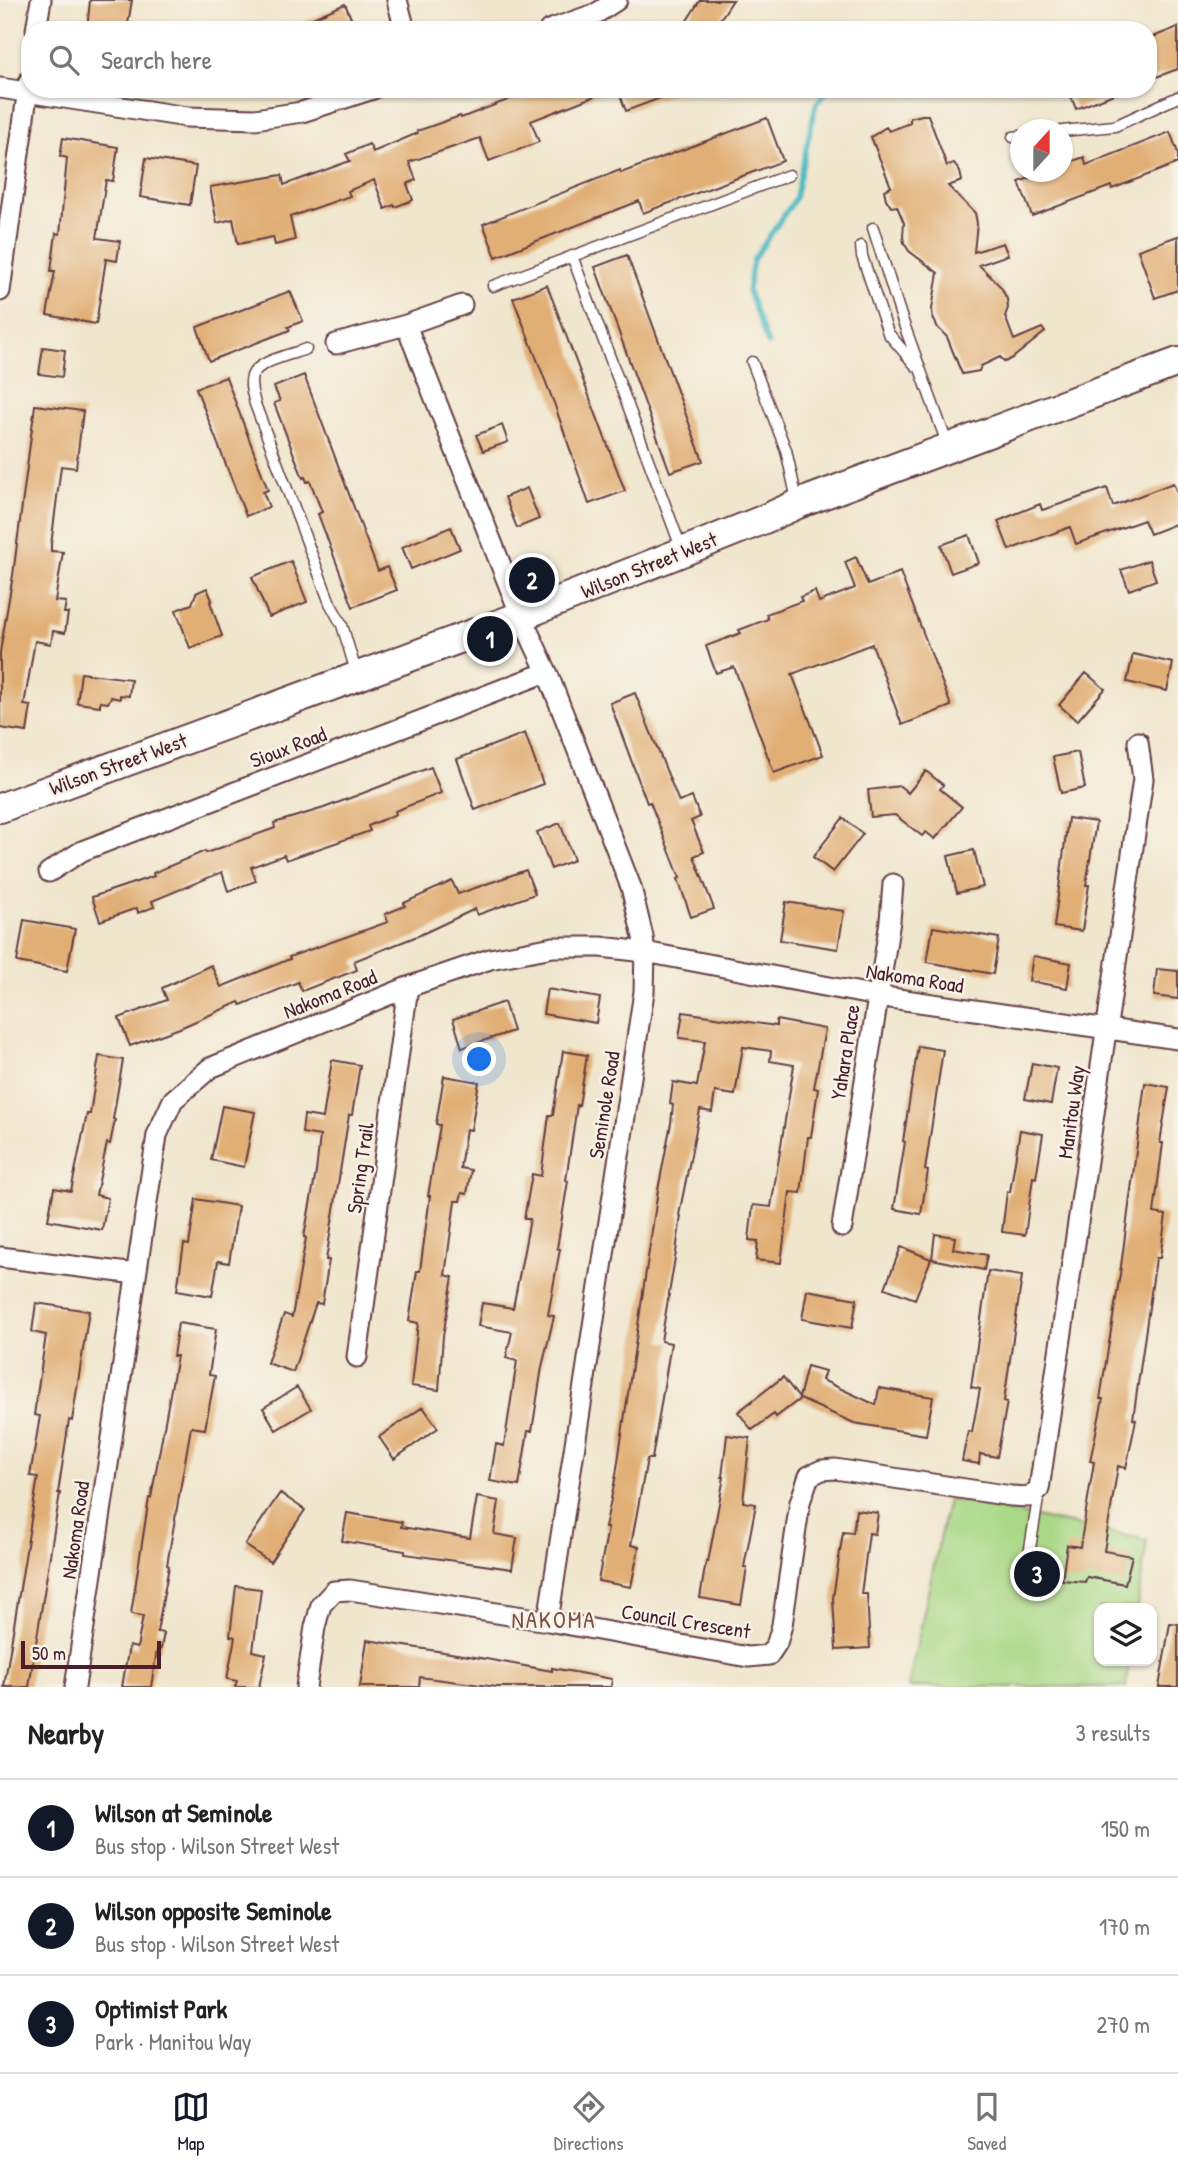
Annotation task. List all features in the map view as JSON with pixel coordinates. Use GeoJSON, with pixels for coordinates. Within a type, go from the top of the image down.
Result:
{"type":"FeatureCollection","features":[{"type":"Feature","properties":{"kind":"main road","name":"Wilson Street West"},"geometry":{"type":"LineString","coordinates":[[0,808],[520,615],[798,504],[1178,362]]}},
{"type":"Feature","properties":{"kind":"street"},"geometry":{"type":"LineString","coordinates":[[38,21],[41,0]]}},
{"type":"Feature","properties":{"kind":"street"},"geometry":{"type":"LineString","coordinates":[[397,0],[403,21]]}},
{"type":"Feature","properties":{"kind":"street"},"geometry":{"type":"LineString","coordinates":[[574,21],[597,13],[617,0]]}},
{"type":"Feature","properties":{"kind":"street"},"geometry":{"type":"LineString","coordinates":[[0,88],[21,86]]}},
{"type":"Feature","properties":{"kind":"street"},"geometry":{"type":"LineString","coordinates":[[0,291],[27,98]]}},
{"type":"Feature","properties":{"kind":"street"},"geometry":{"type":"LineString","coordinates":[[93,98],[187,117],[255,119],[302,112],[345,98]]}},
{"type":"Feature","properties":{"kind":"street"},"geometry":{"type":"LineString","coordinates":[[336,344],[406,326],[463,305]]}},
{"type":"Feature","properties":{"kind":"street","name":"Seminole Road"},"geometry":{"type":"LineString","coordinates":[[406,326],[631,887],[645,951],[644,992],[548,1621]]}},
{"type":"Feature","properties":{"kind":"street","name":"Sioux Road"},"geometry":{"type":"LineString","coordinates":[[49,872],[82,851],[547,672]]}},
{"type":"Feature","properties":{"kind":"street","name":"Manitou Way"},"geometry":{"type":"LineString","coordinates":[[1034,1493],[1143,779],[1138,742]]}},
{"type":"Feature","properties":{"kind":"street","name":"Yahara Place"},"geometry":{"type":"LineString","coordinates":[[842,1227],[890,921],[893,884]]}},
{"type":"Feature","properties":{"kind":"street","name":"Nakoma Road"},"geometry":{"type":"LineString","coordinates":[[75,1687],[157,1135],[173,1100],[210,1068],[408,987],[491,959],[553,947],[645,951],[877,996],[1178,1040]]}},
{"type":"Feature","properties":{"kind":"street","name":"Spring Trail"},"geometry":{"type":"LineString","coordinates":[[357,1357],[408,987]]}},
{"type":"Feature","properties":{"kind":"street"},"geometry":{"type":"LineString","coordinates":[[0,1257],[136,1274]]}},
{"type":"Feature","properties":{"kind":"street","name":"Council Crescent"},"geometry":{"type":"LineString","coordinates":[[306,1687],[321,1605],[334,1591],[351,1590],[548,1621],[748,1657],[769,1655],[777,1643],[782,1625],[800,1503],[809,1476],[822,1470],[835,1469],[1011,1496],[1034,1493]]}},
{"type":"Feature","properties":{"kind":"lane"},"geometry":{"type":"LineString","coordinates":[[1073,130],[1115,126],[1178,97]]}},
{"type":"Feature","properties":{"kind":"lane"},"geometry":{"type":"LineString","coordinates":[[493,286],[789,175]]}},
{"type":"Feature","properties":{"kind":"lane"},"geometry":{"type":"LineString","coordinates":[[873,228],[949,449]]}},
{"type":"Feature","properties":{"kind":"lane"},"geometry":{"type":"LineString","coordinates":[[861,246],[888,332],[921,372]]}},
{"type":"Feature","properties":{"kind":"lane"},"geometry":{"type":"LineString","coordinates":[[572,256],[682,551]]}},
{"type":"Feature","properties":{"kind":"lane"},"geometry":{"type":"LineString","coordinates":[[306,349],[256,369],[251,386],[255,404],[325,590],[342,625],[358,676]]}},
{"type":"Feature","properties":{"kind":"lane"},"geometry":{"type":"LineString","coordinates":[[752,362],[786,450],[798,504]]}},
{"type":"Feature","properties":{"kind":"lane","name":"Manitou Way"},"geometry":{"type":"LineString","coordinates":[[1025,1579],[1034,1493]]}},
{"type":"Feature","properties":{"kind":"green space"},"geometry":{"type":"Polygon","coordinates":[[[948,1499],[1147,1540],[1138,1603],[1094,1603],[1094,1666],[1128,1666],[1126,1687],[908,1687],[948,1499]]]}},
{"type":"Feature","properties":{"kind":"building"},"geometry":{"type":"Polygon","coordinates":[[[90,0],[132,0],[128,21],[88,21],[90,0]]]}},
{"type":"Feature","properties":{"kind":"building"},"geometry":{"type":"Polygon","coordinates":[[[700,0],[733,0],[719,21],[687,21],[700,0]]]}},
{"type":"Feature","properties":{"kind":"building"},"geometry":{"type":"Polygon","coordinates":[[[345,4],[352,21],[306,21],[345,4]]]}},
{"type":"Feature","properties":{"kind":"building"},"geometry":{"type":"Polygon","coordinates":[[[1178,27],[1178,69],[1157,77],[1157,35],[1178,27]]]}},
{"type":"Feature","properties":{"kind":"building"},"geometry":{"type":"Polygon","coordinates":[[[513,98],[590,98],[531,121],[539,142],[489,161],[480,138],[409,162],[416,180],[407,184],[413,200],[395,207],[394,205],[385,209],[374,180],[348,191],[350,196],[290,217],[295,240],[275,245],[273,237],[238,244],[233,219],[217,223],[210,187],[282,175],[284,185],[350,161],[346,154],[369,144],[373,152],[418,133],[417,131],[460,116],[461,118],[513,98]]]}},
{"type":"Feature","properties":{"kind":"building"},"geometry":{"type":"Polygon","coordinates":[[[621,98],[660,98],[626,111],[621,98]]]}},
{"type":"Feature","properties":{"kind":"building"},"geometry":{"type":"Polygon","coordinates":[[[1072,98],[1104,98],[1076,109],[1072,98]]]}},
{"type":"Feature","properties":{"kind":"building"},"geometry":{"type":"Polygon","coordinates":[[[928,115],[947,166],[954,163],[960,172],[962,181],[948,186],[975,213],[977,223],[974,252],[1003,243],[1008,255],[979,265],[1001,287],[1007,299],[1005,316],[1014,340],[1042,328],[1045,332],[1014,357],[1005,362],[1000,357],[981,366],[979,371],[962,374],[947,337],[933,318],[938,273],[909,251],[904,243],[904,223],[897,206],[891,207],[886,199],[884,190],[891,187],[871,137],[886,127],[889,131],[910,123],[910,118],[928,115]]]}},
{"type":"Feature","properties":{"kind":"building"},"geometry":{"type":"Polygon","coordinates":[[[767,118],[783,161],[643,213],[639,201],[496,257],[483,224],[620,170],[621,173],[767,118]]]}},
{"type":"Feature","properties":{"kind":"building"},"geometry":{"type":"Polygon","coordinates":[[[1170,132],[1178,153],[1178,163],[1032,216],[1019,182],[1073,182],[1073,161],[1084,157],[1086,165],[1170,132]]]}},
{"type":"Feature","properties":{"kind":"building"},"geometry":{"type":"Polygon","coordinates":[[[63,138],[118,147],[113,181],[106,180],[97,238],[120,241],[117,261],[106,259],[96,324],[47,315],[55,271],[51,271],[56,233],[60,234],[67,158],[60,156],[63,138]]]}},
{"type":"Feature","properties":{"kind":"building"},"geometry":{"type":"Polygon","coordinates":[[[146,158],[196,166],[190,205],[140,197],[146,158]]]}},
{"type":"Feature","properties":{"kind":"building"},"geometry":{"type":"Polygon","coordinates":[[[1178,236],[1178,290],[1155,298],[1138,250],[1178,236]]]}},
{"type":"Feature","properties":{"kind":"building"},"geometry":{"type":"Polygon","coordinates":[[[627,255],[703,461],[670,472],[595,267],[627,255]]]}},
{"type":"Feature","properties":{"kind":"building"},"geometry":{"type":"Polygon","coordinates":[[[547,285],[625,491],[589,504],[554,403],[513,298],[547,285]]]}},
{"type":"Feature","properties":{"kind":"building"},"geometry":{"type":"Polygon","coordinates":[[[290,291],[303,321],[288,327],[290,330],[209,361],[197,327],[290,291]]]}},
{"type":"Feature","properties":{"kind":"building"},"geometry":{"type":"Polygon","coordinates":[[[43,347],[65,350],[62,377],[39,374],[43,347]]]}},
{"type":"Feature","properties":{"kind":"building"},"geometry":{"type":"Polygon","coordinates":[[[304,375],[378,571],[387,567],[397,590],[353,607],[318,514],[322,512],[310,481],[307,482],[305,477],[303,478],[274,403],[280,401],[274,387],[304,375]]]}},
{"type":"Feature","properties":{"kind":"building"},"geometry":{"type":"Polygon","coordinates":[[[226,377],[268,490],[263,492],[269,507],[246,516],[196,388],[226,377]]]}},
{"type":"Feature","properties":{"kind":"building"},"geometry":{"type":"Polygon","coordinates":[[[35,405],[83,411],[76,468],[61,466],[51,545],[51,551],[63,552],[55,601],[66,602],[64,613],[68,613],[65,633],[53,631],[51,644],[35,641],[24,705],[31,706],[27,732],[0,728],[0,652],[35,405]]]}},
{"type":"Feature","properties":{"kind":"building"},"geometry":{"type":"Polygon","coordinates":[[[502,425],[508,442],[483,451],[476,435],[502,425]]]}},
{"type":"Feature","properties":{"kind":"building"},"geometry":{"type":"Polygon","coordinates":[[[1173,483],[1178,495],[1178,523],[1150,534],[1144,520],[1076,544],[1070,527],[1009,550],[998,521],[1040,504],[1042,510],[1107,488],[1113,506],[1173,483]]]}},
{"type":"Feature","properties":{"kind":"building"},"geometry":{"type":"Polygon","coordinates":[[[527,488],[539,519],[517,528],[505,497],[527,488]]]}},
{"type":"Feature","properties":{"kind":"building"},"geometry":{"type":"Polygon","coordinates":[[[451,527],[460,549],[411,569],[402,547],[451,527]]]}},
{"type":"Feature","properties":{"kind":"building"},"geometry":{"type":"Polygon","coordinates":[[[969,535],[979,563],[951,573],[941,545],[969,535]]]}},
{"type":"Feature","properties":{"kind":"building"},"geometry":{"type":"Polygon","coordinates":[[[856,557],[868,585],[900,572],[951,706],[902,725],[872,644],[792,674],[823,755],[774,773],[734,667],[716,673],[706,646],[741,633],[739,630],[768,619],[766,614],[802,601],[800,597],[815,591],[819,602],[855,588],[845,562],[856,557]]]}},
{"type":"Feature","properties":{"kind":"building"},"geometry":{"type":"Polygon","coordinates":[[[1149,560],[1156,580],[1129,590],[1121,570],[1149,560]]]}},
{"type":"Feature","properties":{"kind":"building"},"geometry":{"type":"Polygon","coordinates":[[[291,561],[307,602],[269,617],[252,577],[291,561]]]}},
{"type":"Feature","properties":{"kind":"building"},"geometry":{"type":"Polygon","coordinates":[[[207,588],[222,636],[190,648],[176,610],[192,604],[196,593],[207,588]]]}},
{"type":"Feature","properties":{"kind":"building"},"geometry":{"type":"Polygon","coordinates":[[[1133,654],[1173,663],[1167,691],[1127,682],[1133,654]]]}},
{"type":"Feature","properties":{"kind":"building"},"geometry":{"type":"Polygon","coordinates":[[[81,673],[131,679],[129,696],[120,695],[120,699],[111,697],[108,703],[100,702],[100,706],[77,703],[81,673]]]}},
{"type":"Feature","properties":{"kind":"building"},"geometry":{"type":"Polygon","coordinates":[[[1086,673],[1105,689],[1077,721],[1059,705],[1086,673]]]}},
{"type":"Feature","properties":{"kind":"building"},"geometry":{"type":"Polygon","coordinates":[[[635,693],[679,802],[692,797],[700,817],[691,821],[704,852],[694,856],[714,909],[691,917],[678,879],[680,878],[650,802],[647,803],[610,703],[635,693]]]}},
{"type":"Feature","properties":{"kind":"building"},"geometry":{"type":"Polygon","coordinates":[[[525,733],[543,784],[475,810],[457,759],[525,733]]]}},
{"type":"Feature","properties":{"kind":"building"},"geometry":{"type":"Polygon","coordinates":[[[1078,752],[1085,788],[1061,793],[1053,757],[1078,752]]]}},
{"type":"Feature","properties":{"kind":"building"},"geometry":{"type":"Polygon","coordinates":[[[431,767],[441,793],[395,811],[396,814],[368,826],[370,831],[286,860],[284,855],[251,867],[256,881],[228,891],[222,872],[152,901],[154,907],[138,913],[137,908],[100,921],[92,897],[154,876],[153,873],[205,851],[206,853],[275,828],[274,823],[324,808],[431,767]]]}},
{"type":"Feature","properties":{"kind":"building"},"geometry":{"type":"Polygon","coordinates":[[[926,771],[943,785],[940,789],[962,807],[935,839],[926,832],[922,836],[895,815],[871,817],[868,790],[900,786],[908,793],[926,771]]]}},
{"type":"Feature","properties":{"kind":"building"},"geometry":{"type":"Polygon","coordinates":[[[843,818],[863,834],[833,872],[813,857],[843,818]]]}},
{"type":"Feature","properties":{"kind":"building"},"geometry":{"type":"Polygon","coordinates":[[[1068,818],[1096,822],[1082,931],[1054,927],[1068,818]]]}},
{"type":"Feature","properties":{"kind":"building"},"geometry":{"type":"Polygon","coordinates":[[[560,823],[574,860],[551,869],[537,832],[560,823]]]}},
{"type":"Feature","properties":{"kind":"building"},"geometry":{"type":"Polygon","coordinates":[[[974,850],[983,887],[957,893],[948,856],[974,850]]]}},
{"type":"Feature","properties":{"kind":"building"},"geometry":{"type":"Polygon","coordinates":[[[526,870],[535,894],[477,915],[475,909],[420,935],[354,961],[357,970],[302,991],[298,982],[241,1005],[239,1002],[130,1046],[119,1018],[167,1000],[162,988],[211,965],[221,987],[290,959],[289,957],[388,922],[385,914],[452,881],[458,894],[526,870]]]}},
{"type":"Feature","properties":{"kind":"building"},"geometry":{"type":"Polygon","coordinates":[[[786,902],[844,911],[838,949],[780,940],[786,902]]]}},
{"type":"Feature","properties":{"kind":"building"},"geometry":{"type":"Polygon","coordinates":[[[24,920],[75,929],[67,971],[17,962],[24,920]]]}},
{"type":"Feature","properties":{"kind":"building"},"geometry":{"type":"Polygon","coordinates":[[[933,927],[999,938],[993,974],[927,962],[933,927]]]}},
{"type":"Feature","properties":{"kind":"building"},"geometry":{"type":"Polygon","coordinates":[[[1033,956],[1071,963],[1067,988],[1029,981],[1033,956]]]}},
{"type":"Feature","properties":{"kind":"building"},"geometry":{"type":"Polygon","coordinates":[[[1157,969],[1178,971],[1178,999],[1154,996],[1157,969]]]}},
{"type":"Feature","properties":{"kind":"building"},"geometry":{"type":"Polygon","coordinates":[[[547,989],[600,998],[596,1023],[543,1014],[547,989]]]}},
{"type":"Feature","properties":{"kind":"building"},"geometry":{"type":"Polygon","coordinates":[[[504,1002],[513,1031],[462,1048],[453,1019],[504,1002]]]}},
{"type":"Feature","properties":{"kind":"building"},"geometry":{"type":"Polygon","coordinates":[[[683,1012],[776,1026],[776,1020],[825,1029],[814,1088],[818,1089],[811,1137],[808,1137],[801,1193],[790,1192],[781,1263],[756,1260],[758,1241],[749,1240],[753,1205],[771,1207],[794,1065],[770,1061],[771,1051],[743,1047],[735,1095],[715,1092],[712,1112],[700,1110],[679,1215],[676,1252],[661,1341],[671,1343],[652,1459],[647,1459],[631,1545],[639,1547],[631,1587],[598,1581],[658,1190],[671,1123],[673,1082],[697,1086],[705,1041],[679,1038],[683,1012]]]}},
{"type":"Feature","properties":{"kind":"building"},"geometry":{"type":"Polygon","coordinates":[[[918,1046],[943,1050],[921,1214],[894,1209],[918,1046]]]}},
{"type":"Feature","properties":{"kind":"building"},"geometry":{"type":"Polygon","coordinates":[[[563,1051],[587,1055],[579,1106],[577,1105],[557,1248],[560,1249],[548,1315],[554,1316],[542,1367],[532,1431],[528,1431],[519,1486],[490,1481],[496,1444],[504,1446],[517,1361],[506,1358],[512,1332],[478,1326],[482,1303],[513,1308],[530,1219],[524,1219],[532,1174],[541,1176],[549,1115],[553,1115],[563,1051]]]}},
{"type":"Feature","properties":{"kind":"building"},"geometry":{"type":"Polygon","coordinates":[[[99,1056],[123,1060],[113,1119],[115,1120],[110,1144],[107,1143],[96,1195],[108,1198],[102,1230],[48,1220],[54,1188],[71,1191],[87,1114],[90,1114],[99,1056]]]}},
{"type":"Feature","properties":{"kind":"building"},"geometry":{"type":"Polygon","coordinates":[[[332,1060],[360,1065],[352,1115],[349,1115],[326,1260],[329,1260],[322,1304],[316,1303],[293,1372],[267,1363],[284,1314],[292,1317],[316,1172],[320,1136],[302,1133],[304,1115],[323,1118],[332,1060]]]}},
{"type":"Feature","properties":{"kind":"building"},"geometry":{"type":"Polygon","coordinates":[[[1032,1063],[1057,1068],[1051,1104],[1025,1099],[1032,1063]]]}},
{"type":"Feature","properties":{"kind":"building"},"geometry":{"type":"Polygon","coordinates":[[[444,1076],[479,1082],[471,1130],[466,1129],[460,1168],[471,1170],[467,1194],[462,1193],[460,1201],[455,1201],[445,1275],[453,1277],[443,1336],[439,1390],[411,1386],[418,1323],[409,1321],[417,1271],[420,1271],[444,1076]]]}},
{"type":"Feature","properties":{"kind":"building"},"geometry":{"type":"Polygon","coordinates":[[[1145,1083],[1169,1087],[1160,1143],[1163,1143],[1154,1213],[1166,1215],[1160,1258],[1156,1258],[1133,1419],[1136,1420],[1126,1468],[1118,1466],[1104,1551],[1132,1556],[1125,1584],[1087,1577],[1085,1582],[1062,1580],[1067,1545],[1080,1547],[1094,1462],[1090,1461],[1103,1399],[1100,1399],[1120,1274],[1145,1083]]]}},
{"type":"Feature","properties":{"kind":"building"},"geometry":{"type":"Polygon","coordinates":[[[222,1106],[255,1112],[244,1167],[211,1160],[222,1106]]]}},
{"type":"Feature","properties":{"kind":"building"},"geometry":{"type":"Polygon","coordinates":[[[1020,1130],[1043,1134],[1036,1178],[1033,1177],[1025,1235],[1002,1232],[1020,1130]]]}},
{"type":"Feature","properties":{"kind":"building"},"geometry":{"type":"Polygon","coordinates":[[[196,1199],[238,1206],[229,1263],[218,1261],[212,1296],[177,1290],[184,1244],[189,1245],[196,1199]]]}},
{"type":"Feature","properties":{"kind":"building"},"geometry":{"type":"Polygon","coordinates":[[[935,1234],[955,1237],[953,1249],[987,1255],[984,1270],[932,1259],[935,1234]]]}},
{"type":"Feature","properties":{"kind":"building"},"geometry":{"type":"Polygon","coordinates":[[[901,1247],[931,1259],[915,1299],[885,1288],[901,1247]]]}},
{"type":"Feature","properties":{"kind":"building"},"geometry":{"type":"Polygon","coordinates":[[[988,1271],[1022,1276],[1004,1401],[1007,1402],[997,1457],[980,1454],[979,1464],[962,1461],[968,1431],[972,1432],[980,1389],[971,1387],[988,1271]]]}},
{"type":"Feature","properties":{"kind":"building"},"geometry":{"type":"Polygon","coordinates":[[[807,1290],[857,1299],[852,1328],[802,1319],[807,1290]]]}},
{"type":"Feature","properties":{"kind":"building"},"geometry":{"type":"Polygon","coordinates":[[[36,1303],[89,1311],[72,1421],[69,1420],[29,1687],[4,1687],[38,1477],[30,1476],[40,1416],[34,1415],[46,1335],[32,1332],[36,1303]]]}},
{"type":"Feature","properties":{"kind":"building"},"geometry":{"type":"Polygon","coordinates":[[[178,1323],[216,1329],[209,1375],[215,1376],[205,1429],[191,1427],[157,1632],[164,1633],[161,1648],[157,1650],[151,1687],[122,1687],[129,1646],[137,1648],[143,1616],[131,1614],[149,1498],[177,1356],[173,1356],[178,1323]]]}},
{"type":"Feature","properties":{"kind":"building"},"geometry":{"type":"Polygon","coordinates":[[[807,1366],[825,1371],[822,1380],[876,1405],[879,1388],[933,1397],[926,1435],[854,1423],[800,1399],[776,1417],[774,1414],[752,1430],[738,1412],[783,1377],[799,1398],[807,1366]]]}},
{"type":"Feature","properties":{"kind":"building"},"geometry":{"type":"Polygon","coordinates":[[[297,1387],[311,1409],[276,1430],[263,1408],[297,1387]]]}},
{"type":"Feature","properties":{"kind":"building"},"geometry":{"type":"Polygon","coordinates":[[[423,1407],[438,1428],[394,1459],[379,1437],[423,1407]]]}},
{"type":"Feature","properties":{"kind":"building"},"geometry":{"type":"Polygon","coordinates":[[[727,1435],[750,1438],[743,1502],[756,1504],[744,1567],[747,1568],[741,1605],[700,1598],[724,1477],[727,1435]]]}},
{"type":"Feature","properties":{"kind":"building"},"geometry":{"type":"Polygon","coordinates":[[[280,1493],[305,1510],[270,1562],[245,1545],[280,1493]]]}},
{"type":"Feature","properties":{"kind":"building"},"geometry":{"type":"Polygon","coordinates":[[[477,1497],[499,1501],[494,1534],[517,1538],[512,1569],[405,1554],[405,1551],[342,1541],[347,1513],[402,1522],[401,1527],[470,1538],[477,1497]]]}},
{"type":"Feature","properties":{"kind":"building"},"geometry":{"type":"Polygon","coordinates":[[[856,1510],[878,1513],[875,1534],[869,1533],[861,1594],[867,1594],[870,1648],[836,1650],[833,1598],[843,1532],[853,1533],[856,1510]]]}},
{"type":"Feature","properties":{"kind":"building"},"geometry":{"type":"Polygon","coordinates":[[[236,1586],[261,1589],[253,1651],[266,1654],[259,1687],[235,1687],[237,1681],[227,1679],[235,1637],[230,1636],[236,1586]]]}},
{"type":"Feature","properties":{"kind":"building"},"geometry":{"type":"Polygon","coordinates":[[[1170,1623],[1178,1624],[1178,1687],[1159,1687],[1170,1623]]]}},
{"type":"Feature","properties":{"kind":"building"},"geometry":{"type":"Polygon","coordinates":[[[367,1640],[612,1679],[611,1687],[497,1687],[420,1677],[419,1687],[360,1687],[367,1640]]]}},
{"type":"Feature","properties":{"kind":"waterway"},"geometry":{"type":"LineString","coordinates":[[768,344],[748,291],[753,260],[795,199],[816,104],[821,98]]}},
{"type":"Feature","properties":{"kind":"place","name":"Wilson opposite Seminole"},"geometry":{"type":"Point","coordinates":[532,580]}},
{"type":"Feature","properties":{"kind":"place","name":"Wilson at Seminole"},"geometry":{"type":"Point","coordinates":[490,639]}},
{"type":"Feature","properties":{"kind":"place","name":"Optimist Park"},"geometry":{"type":"Point","coordinates":[1037,1574]}},
{"type":"Feature","properties":{"kind":"district","name":"NAKOMA"},"geometry":{"type":"Point","coordinates":[554,1619]}}]}
